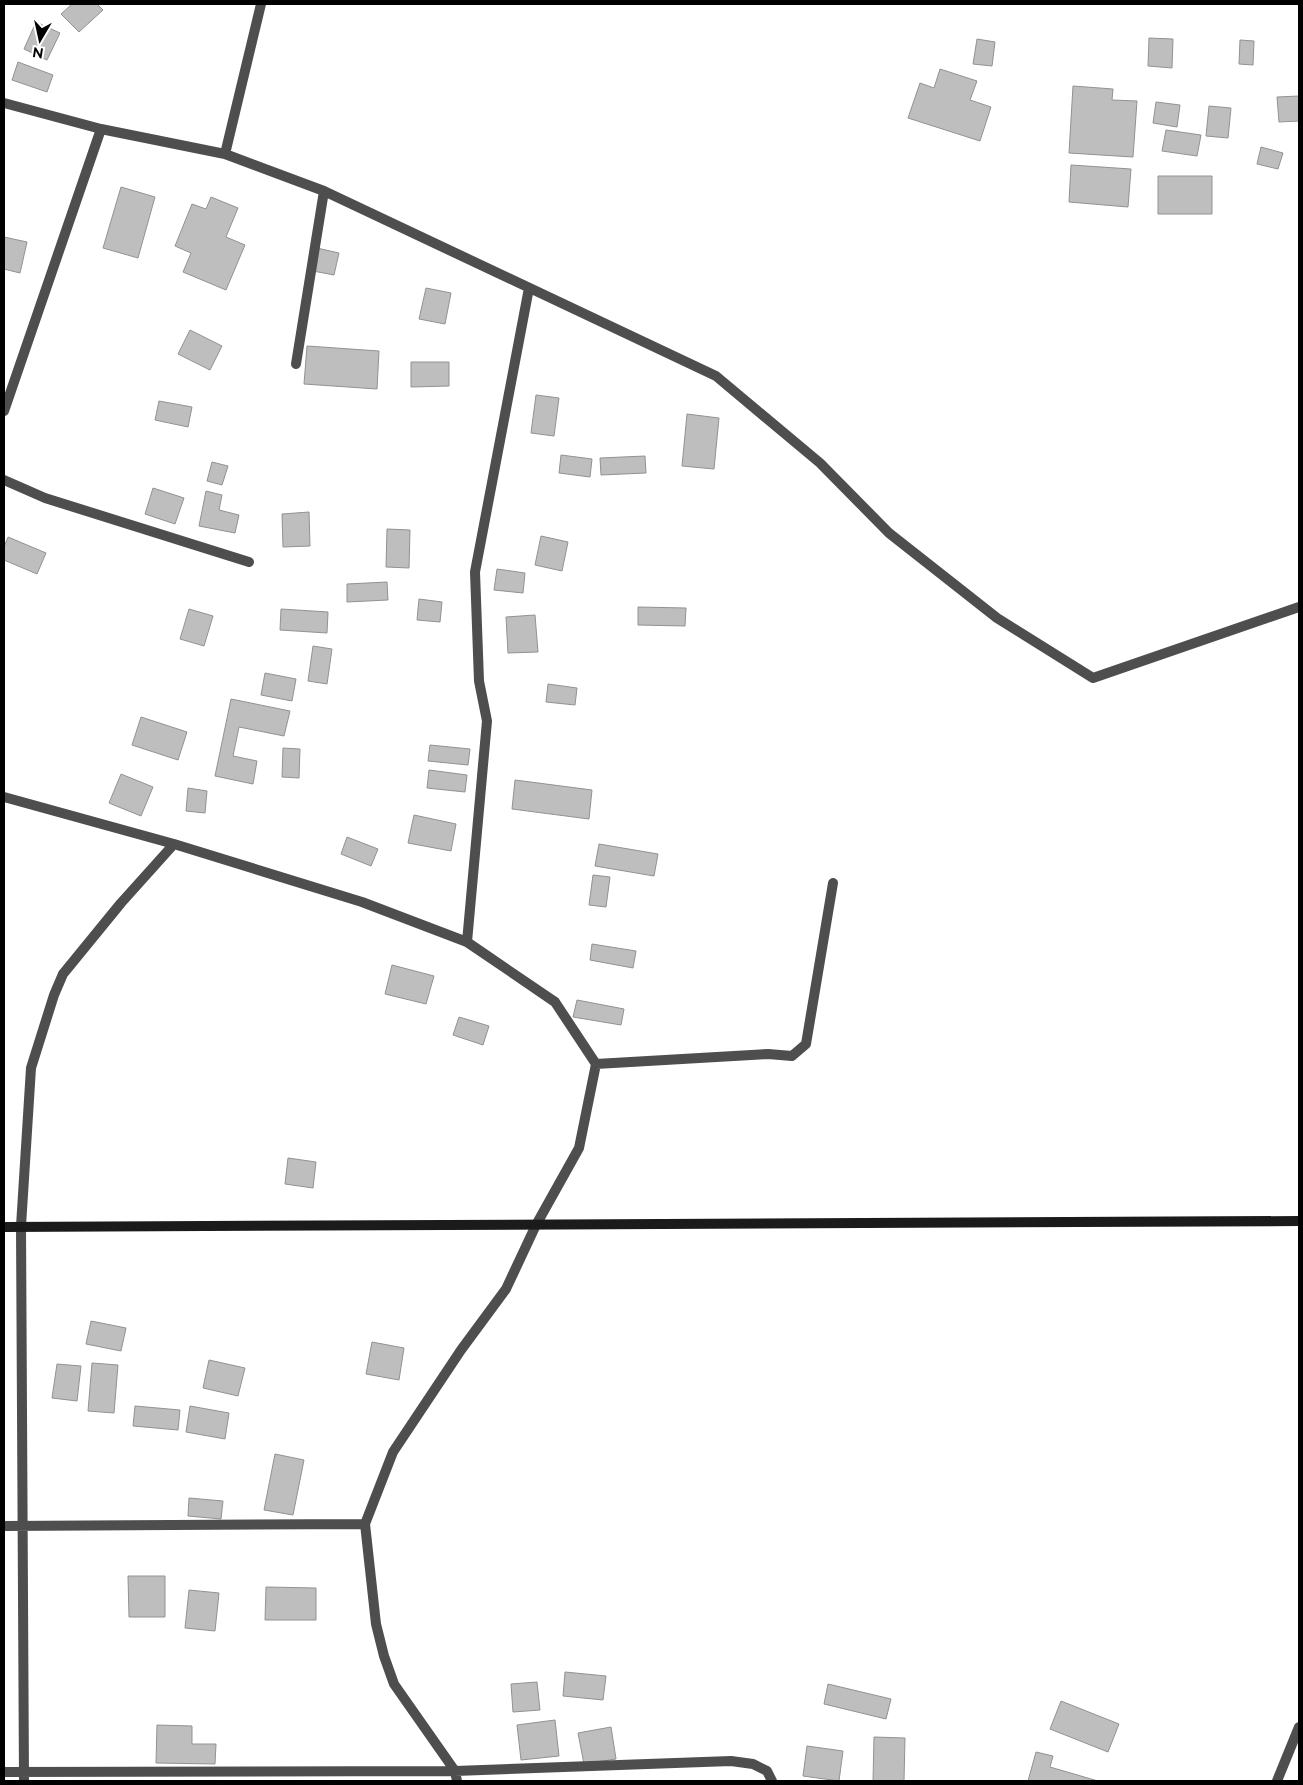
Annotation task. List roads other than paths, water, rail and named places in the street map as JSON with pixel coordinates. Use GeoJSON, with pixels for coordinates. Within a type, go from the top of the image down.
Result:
{"type":"FeatureCollection","features":[{"type":"Feature","properties":{"kind":"main road"},"geometry":{"type":"LineString","coordinates":[[4,1227],[1299,1220]]}},
{"type":"Feature","properties":{"kind":"street"},"geometry":{"type":"LineString","coordinates":[[225,154],[261,4]]}},
{"type":"Feature","properties":{"kind":"street"},"geometry":{"type":"LineString","coordinates":[[4,103],[101,129],[225,154],[324,191],[716,376],[820,463],[889,533],[997,618],[1093,678],[1299,607]]}},
{"type":"Feature","properties":{"kind":"street"},"geometry":{"type":"LineString","coordinates":[[4,411],[101,129]]}},
{"type":"Feature","properties":{"kind":"street"},"geometry":{"type":"LineString","coordinates":[[296,364],[324,191]]}},
{"type":"Feature","properties":{"kind":"street"},"geometry":{"type":"LineString","coordinates":[[467,942],[487,721],[479,681],[475,572],[529,288]]}},
{"type":"Feature","properties":{"kind":"street"},"geometry":{"type":"LineString","coordinates":[[4,480],[45,498],[249,562]]}},
{"type":"Feature","properties":{"kind":"street"},"geometry":{"type":"LineString","coordinates":[[4,797],[174,844],[362,902],[467,942],[555,1002],[596,1064],[579,1148],[536,1225],[506,1289],[461,1350],[392,1452],[365,1524],[376,1624],[384,1656],[394,1684],[455,1771],[457,1781]]}},
{"type":"Feature","properties":{"kind":"street"},"geometry":{"type":"LineString","coordinates":[[24,1777],[21,1226],[30,1068],[54,995],[63,974],[84,946],[174,844]]}},
{"type":"Feature","properties":{"kind":"street"},"geometry":{"type":"LineString","coordinates":[[596,1064],[768,1054],[792,1056],[806,1044],[833,884]]}},
{"type":"Feature","properties":{"kind":"street"},"geometry":{"type":"LineString","coordinates":[[4,1526],[365,1524]]}},
{"type":"Feature","properties":{"kind":"street"},"geometry":{"type":"LineString","coordinates":[[1277,1781],[1299,1727]]}},
{"type":"Feature","properties":{"kind":"street"},"geometry":{"type":"LineString","coordinates":[[4,1772],[24,1777],[455,1771],[731,1761],[753,1764],[768,1772],[772,1781]]}}]}
